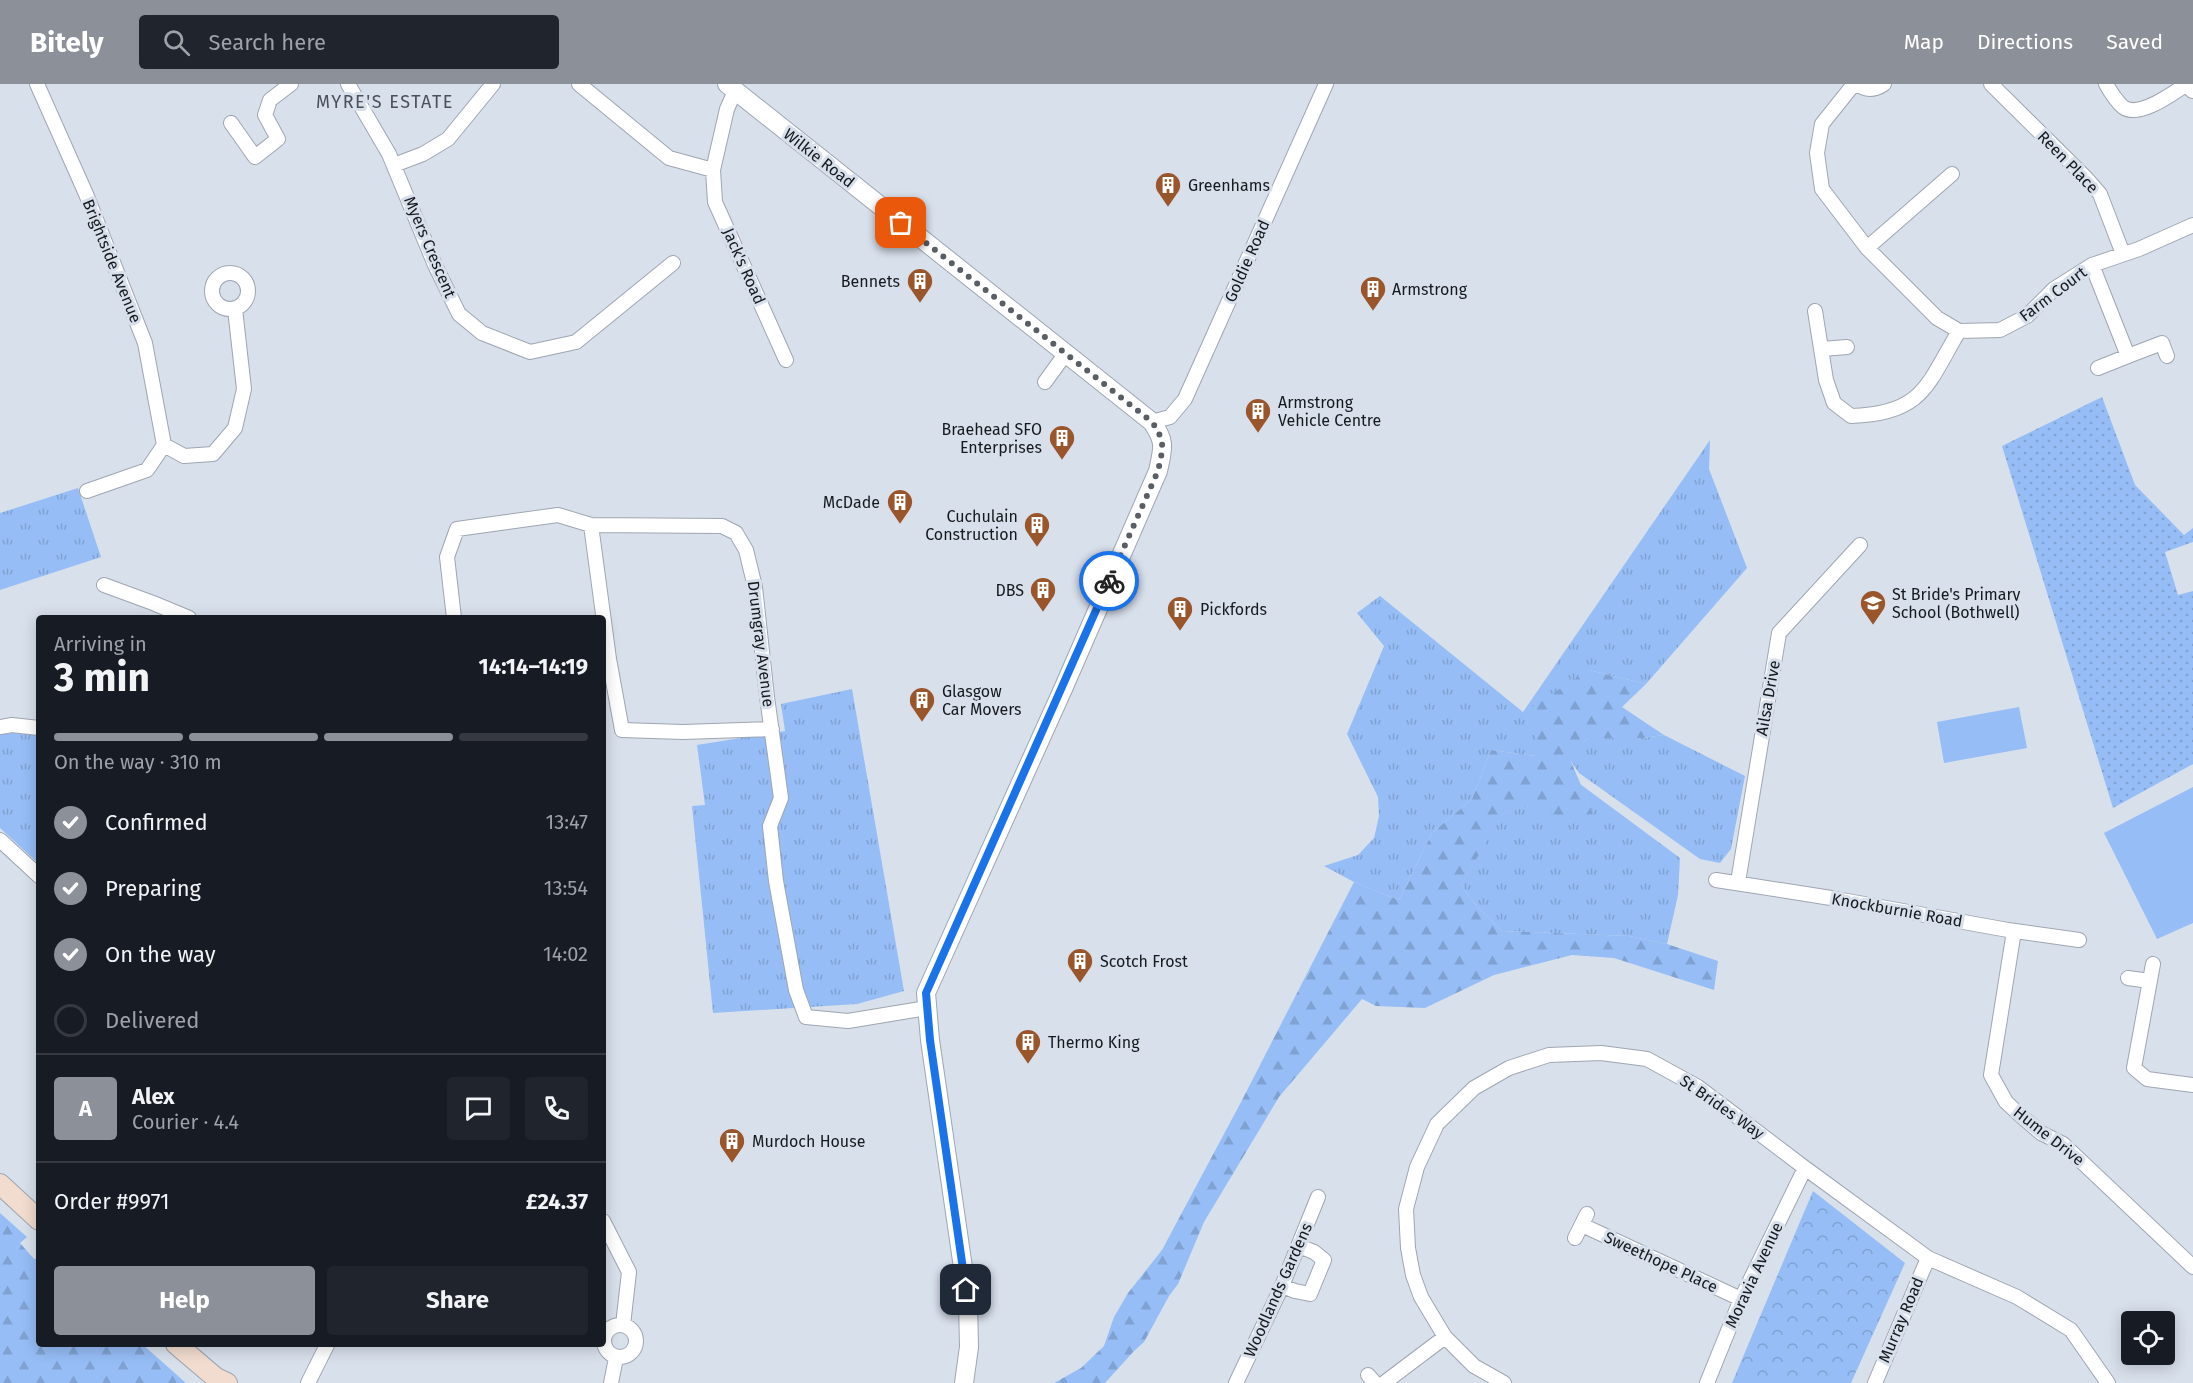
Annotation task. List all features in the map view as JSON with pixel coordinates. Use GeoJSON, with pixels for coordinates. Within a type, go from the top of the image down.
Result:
{"type":"FeatureCollection","features":[{"type":"Feature","properties":{"kind":"main road"},"geometry":{"type":"LineString","coordinates":[[0,1184],[36,1217]]}},
{"type":"Feature","properties":{"kind":"main road"},"geometry":{"type":"LineString","coordinates":[[180,1347],[216,1378],[227,1383]]}},
{"type":"Feature","properties":{"kind":"street","name":"Brightside Avenue"},"geometry":{"type":"LineString","coordinates":[[37,84],[86,194],[145,343],[164,445]]}},
{"type":"Feature","properties":{"kind":"street"},"geometry":{"type":"LineString","coordinates":[[231,123],[255,157],[278,140],[265,115],[270,100],[291,84]]}},
{"type":"Feature","properties":{"kind":"street","name":"Myers Crescent"},"geometry":{"type":"LineString","coordinates":[[348,84],[394,165],[435,265],[459,315],[482,333],[530,352],[576,342],[673,263]]}},
{"type":"Feature","properties":{"kind":"street"},"geometry":{"type":"LineString","coordinates":[[394,165],[423,154],[448,139],[493,84]]}},
{"type":"Feature","properties":{"kind":"street"},"geometry":{"type":"LineString","coordinates":[[579,84],[669,158],[713,170]]}},
{"type":"Feature","properties":{"kind":"street","name":"Goldie Road"},"geometry":{"type":"LineString","coordinates":[[1157,430],[1185,399],[1326,84]]}},
{"type":"Feature","properties":{"kind":"street"},"geometry":{"type":"LineString","coordinates":[[1815,311],[1826,380],[1834,403],[1851,416],[1887,413],[1909,404],[1928,385],[1959,330],[1937,318],[1867,248],[1822,189],[1817,153],[1822,124],[1856,84],[1872,89],[1884,84]]}},
{"type":"Feature","properties":{"kind":"street","name":"Reen Place"},"geometry":{"type":"LineString","coordinates":[[1991,84],[2100,194],[2122,254]]}},
{"type":"Feature","properties":{"kind":"street"},"geometry":{"type":"LineString","coordinates":[[2106,84],[2124,108],[2134,110],[2148,107],[2188,84],[2193,89]]}},
{"type":"Feature","properties":{"kind":"street","name":"Jack's Road"},"geometry":{"type":"LineString","coordinates":[[731,88],[713,170],[715,202],[786,360]]}},
{"type":"Feature","properties":{"kind":"street","name":"Wilkie Road"},"geometry":{"type":"LineString","coordinates":[[731,88],[1066,353],[1157,430]]}},
{"type":"Feature","properties":{"kind":"street"},"geometry":{"type":"LineString","coordinates":[[1867,248],[1936,196],[1952,174]]}},
{"type":"Feature","properties":{"kind":"street","name":"Farm Court"},"geometry":{"type":"LineString","coordinates":[[1959,330],[2000,330],[2027,316],[2054,289],[2092,265],[2193,225]]}},
{"type":"Feature","properties":{"kind":"street"},"geometry":{"type":"LineString","coordinates":[[2092,265],[2128,356]]}},
{"type":"Feature","properties":{"kind":"street"},"geometry":{"type":"LineString","coordinates":[[87,490],[147,470],[164,445],[184,456],[213,454],[235,428],[244,389],[235,309]]}},
{"type":"Feature","properties":{"kind":"street"},"geometry":{"type":"LineString","coordinates":[[2098,368],[2162,343],[2167,356]]}},
{"type":"Feature","properties":{"kind":"street"},"geometry":{"type":"LineString","coordinates":[[1822,349],[1847,347]]}},
{"type":"Feature","properties":{"kind":"street"},"geometry":{"type":"LineString","coordinates":[[1045,381],[1066,353]]}},
{"type":"Feature","properties":{"kind":"street"},"geometry":{"type":"LineString","coordinates":[[964,1383],[969,1347],[968,1302],[930,1040],[926,993],[1158,471],[1162,452],[1157,430]]}},
{"type":"Feature","properties":{"kind":"street","name":"Drumgray Avenue"},"geometry":{"type":"LineString","coordinates":[[454,615],[447,557],[457,529],[558,515],[591,525],[722,526],[736,533],[746,550],[755,586],[781,798],[770,826],[796,990],[806,1017],[848,1021],[927,1008]]}},
{"type":"Feature","properties":{"kind":"street"},"geometry":{"type":"LineString","coordinates":[[591,525],[604,615]]}},
{"type":"Feature","properties":{"kind":"street","name":"Ailsa Drive"},"geometry":{"type":"LineString","coordinates":[[1738,882],[1779,633],[1860,545]]}},
{"type":"Feature","properties":{"kind":"street"},"geometry":{"type":"LineString","coordinates":[[104,585],[182,615]]}},
{"type":"Feature","properties":{"kind":"street"},"geometry":{"type":"LineString","coordinates":[[606,632],[622,730],[683,732],[772,729]]}},
{"type":"Feature","properties":{"kind":"street"},"geometry":{"type":"LineString","coordinates":[[0,727],[12,725],[36,729]]}},
{"type":"Feature","properties":{"kind":"street"},"geometry":{"type":"LineString","coordinates":[[0,840],[36,873]]}},
{"type":"Feature","properties":{"kind":"street","name":"Knockburnie Road"},"geometry":{"type":"LineString","coordinates":[[1716,880],[2079,940]]}},
{"type":"Feature","properties":{"kind":"street","name":"Hume Drive"},"geometry":{"type":"LineString","coordinates":[[2014,931],[1991,1075],[2006,1102],[2042,1133],[2063,1144],[2193,1267]]}},
{"type":"Feature","properties":{"kind":"street"},"geometry":{"type":"LineString","coordinates":[[2153,964],[2134,1068],[2147,1079],[2193,1086]]}},
{"type":"Feature","properties":{"kind":"street"},"geometry":{"type":"LineString","coordinates":[[2128,978],[2149,987]]}},
{"type":"Feature","properties":{"kind":"street","name":"St Brides Way"},"geometry":{"type":"LineString","coordinates":[[1504,1383],[1474,1366],[1445,1338],[1421,1297],[1413,1275],[1408,1248],[1406,1209],[1416,1167],[1437,1124],[1474,1088],[1509,1068],[1549,1055],[1601,1053],[1647,1059],[1698,1087],[1928,1258],[2017,1297],[2070,1330],[2108,1383]]}},
{"type":"Feature","properties":{"kind":"street","name":"Moravia Avenue"},"geometry":{"type":"LineString","coordinates":[[1707,1383],[1741,1299],[1805,1168]]}},
{"type":"Feature","properties":{"kind":"street","name":"Woodlands Gardens"},"geometry":{"type":"LineString","coordinates":[[1236,1383],[1282,1286],[1318,1197]]}},
{"type":"Feature","properties":{"kind":"street","name":"Sweethope Place"},"geometry":{"type":"LineString","coordinates":[[1575,1238],[1584,1219],[1741,1299]]}},
{"type":"Feature","properties":{"kind":"street"},"geometry":{"type":"LineString","coordinates":[[606,1227],[629,1272],[623,1325]]}},
{"type":"Feature","properties":{"kind":"street"},"geometry":{"type":"LineString","coordinates":[[1282,1286],[1295,1292],[1310,1294],[1324,1260],[1314,1252],[1299,1246]]}},
{"type":"Feature","properties":{"kind":"street","name":"Murray Road"},"geometry":{"type":"LineString","coordinates":[[1875,1383],[1928,1258]]}},
{"type":"Feature","properties":{"kind":"street"},"geometry":{"type":"LineString","coordinates":[[604,1347],[616,1358],[629,1355],[636,1346],[633,1330],[623,1325],[610,1328],[606,1334]]}},
{"type":"Feature","properties":{"kind":"street"},"geometry":{"type":"LineString","coordinates":[[1384,1383],[1445,1338]]}},
{"type":"Feature","properties":{"kind":"street"},"geometry":{"type":"LineString","coordinates":[[308,1383],[326,1347]]}},
{"type":"Feature","properties":{"kind":"street"},"geometry":{"type":"LineString","coordinates":[[611,1383],[616,1358]]}},
{"type":"Feature","properties":{"kind":"green space"},"geometry":{"type":"Polygon","coordinates":[[[2102,397],[2135,485],[2184,535],[2193,528],[2193,542],[2165,552],[2178,595],[2193,591],[2193,764],[2113,808],[2002,446],[2102,397]]]}},
{"type":"Feature","properties":{"kind":"green space"},"geometry":{"type":"Polygon","coordinates":[[[1710,440],[1709,469],[1747,568],[1646,684],[1589,670],[1536,756],[1491,750],[1472,799],[1432,833],[1399,900],[1354,882],[1324,866],[1358,855],[1374,838],[1379,816],[1378,797],[1347,734],[1384,646],[1357,613],[1380,596],[1523,712],[1710,440]]]}},
{"type":"Feature","properties":{"kind":"green space"},"geometry":{"type":"Polygon","coordinates":[[[78,488],[101,557],[0,590],[0,513],[78,488]]]}},
{"type":"Feature","properties":{"kind":"green space"},"geometry":{"type":"Polygon","coordinates":[[[1589,670],[1646,684],[1622,707],[1664,735],[1643,738],[1588,738],[1569,757],[1593,813],[1574,821],[1528,806],[1503,814],[1461,885],[1474,903],[1502,931],[1629,936],[1667,944],[1718,961],[1714,990],[1614,958],[1572,955],[1494,975],[1425,1008],[1376,1006],[1362,999],[1279,1097],[1204,1222],[1178,1284],[1144,1342],[1105,1383],[1054,1383],[1081,1368],[1104,1346],[1114,1317],[1128,1293],[1162,1250],[1354,882],[1399,900],[1432,833],[1472,799],[1491,750],[1536,756],[1533,706],[1589,670]]]}},
{"type":"Feature","properties":{"kind":"green space"},"geometry":{"type":"Polygon","coordinates":[[[852,689],[904,991],[857,1004],[713,1013],[692,806],[705,805],[697,745],[785,731],[781,704],[852,689]]]}},
{"type":"Feature","properties":{"kind":"green space"},"geometry":{"type":"Polygon","coordinates":[[[2019,707],[2027,748],[1944,763],[1937,722],[2019,707]]]}},
{"type":"Feature","properties":{"kind":"green space"},"geometry":{"type":"Polygon","coordinates":[[[13,732],[36,735],[36,861],[0,828],[0,734],[13,732]]]}},
{"type":"Feature","properties":{"kind":"green space"},"geometry":{"type":"Polygon","coordinates":[[[1664,735],[1745,776],[1731,849],[1720,863],[1700,859],[1579,773],[1568,757],[1588,738],[1643,738],[1664,735]]]}},
{"type":"Feature","properties":{"kind":"green space"},"geometry":{"type":"Polygon","coordinates":[[[1580,784],[1680,858],[1678,895],[1667,944],[1629,936],[1502,931],[1474,903],[1461,885],[1502,814],[1528,806],[1593,813],[1580,784]]]}},
{"type":"Feature","properties":{"kind":"green space"},"geometry":{"type":"Polygon","coordinates":[[[2193,787],[2193,923],[2157,939],[2104,833],[2193,787]]]}},
{"type":"Feature","properties":{"kind":"green space"},"geometry":{"type":"Polygon","coordinates":[[[1813,1191],[1905,1263],[1851,1383],[1732,1383],[1813,1191]]]}},
{"type":"Feature","properties":{"kind":"green space"},"geometry":{"type":"Polygon","coordinates":[[[0,1213],[27,1237],[20,1243],[34,1259],[36,1258],[36,1347],[145,1347],[186,1383],[0,1383],[0,1213]]]}},
{"type":"Feature","properties":{"kind":"way so far"},"geometry":{"type":"LineString","coordinates":[[901,223],[1152,422],[1162,437],[1158,471],[1109,581]]}},
{"type":"Feature","properties":{"kind":"place","name":"Greenhams"},"geometry":{"type":"Point","coordinates":[1168,208]}},
{"type":"Feature","properties":{"kind":"place","name":"Bennets"},"geometry":{"type":"Point","coordinates":[920,304]}},
{"type":"Feature","properties":{"kind":"place","name":"Armstrong"},"geometry":{"type":"Point","coordinates":[1373,312]}},
{"type":"Feature","properties":{"kind":"place","name":"Armstrong Vehicle Centre"},"geometry":{"type":"Point","coordinates":[1258,434]}},
{"type":"Feature","properties":{"kind":"place","name":"Braehead SFO Enterprises"},"geometry":{"type":"Point","coordinates":[1062,461]}},
{"type":"Feature","properties":{"kind":"place","name":"McDade"},"geometry":{"type":"Point","coordinates":[900,525]}},
{"type":"Feature","properties":{"kind":"place","name":"Cuchulain Construction"},"geometry":{"type":"Point","coordinates":[1037,548]}},
{"type":"Feature","properties":{"kind":"place","name":"DBS"},"geometry":{"type":"Point","coordinates":[1043,613]}},
{"type":"Feature","properties":{"kind":"place","name":"St Bride's Primary School (Bothwell)"},"geometry":{"type":"Point","coordinates":[1873,626]}},
{"type":"Feature","properties":{"kind":"place","name":"Pickfords"},"geometry":{"type":"Point","coordinates":[1180,632]}},
{"type":"Feature","properties":{"kind":"place","name":"Glasgow Car Movers"},"geometry":{"type":"Point","coordinates":[922,723]}},
{"type":"Feature","properties":{"kind":"place","name":"Scotch Frost"},"geometry":{"type":"Point","coordinates":[1080,984]}},
{"type":"Feature","properties":{"kind":"place","name":"Thermo King"},"geometry":{"type":"Point","coordinates":[1028,1065]}},
{"type":"Feature","properties":{"kind":"place","name":"Murdoch House"},"geometry":{"type":"Point","coordinates":[732,1164]}},
{"type":"Feature","properties":{"kind":"district","name":"MYRE'S ESTATE"},"geometry":{"type":"Point","coordinates":[385,102]}},
{"type":"Feature","properties":{"kind":"route"},"geometry":{"type":"LineString","coordinates":[[966,1290],[930,1040],[926,993],[1109,581]]}}]}
